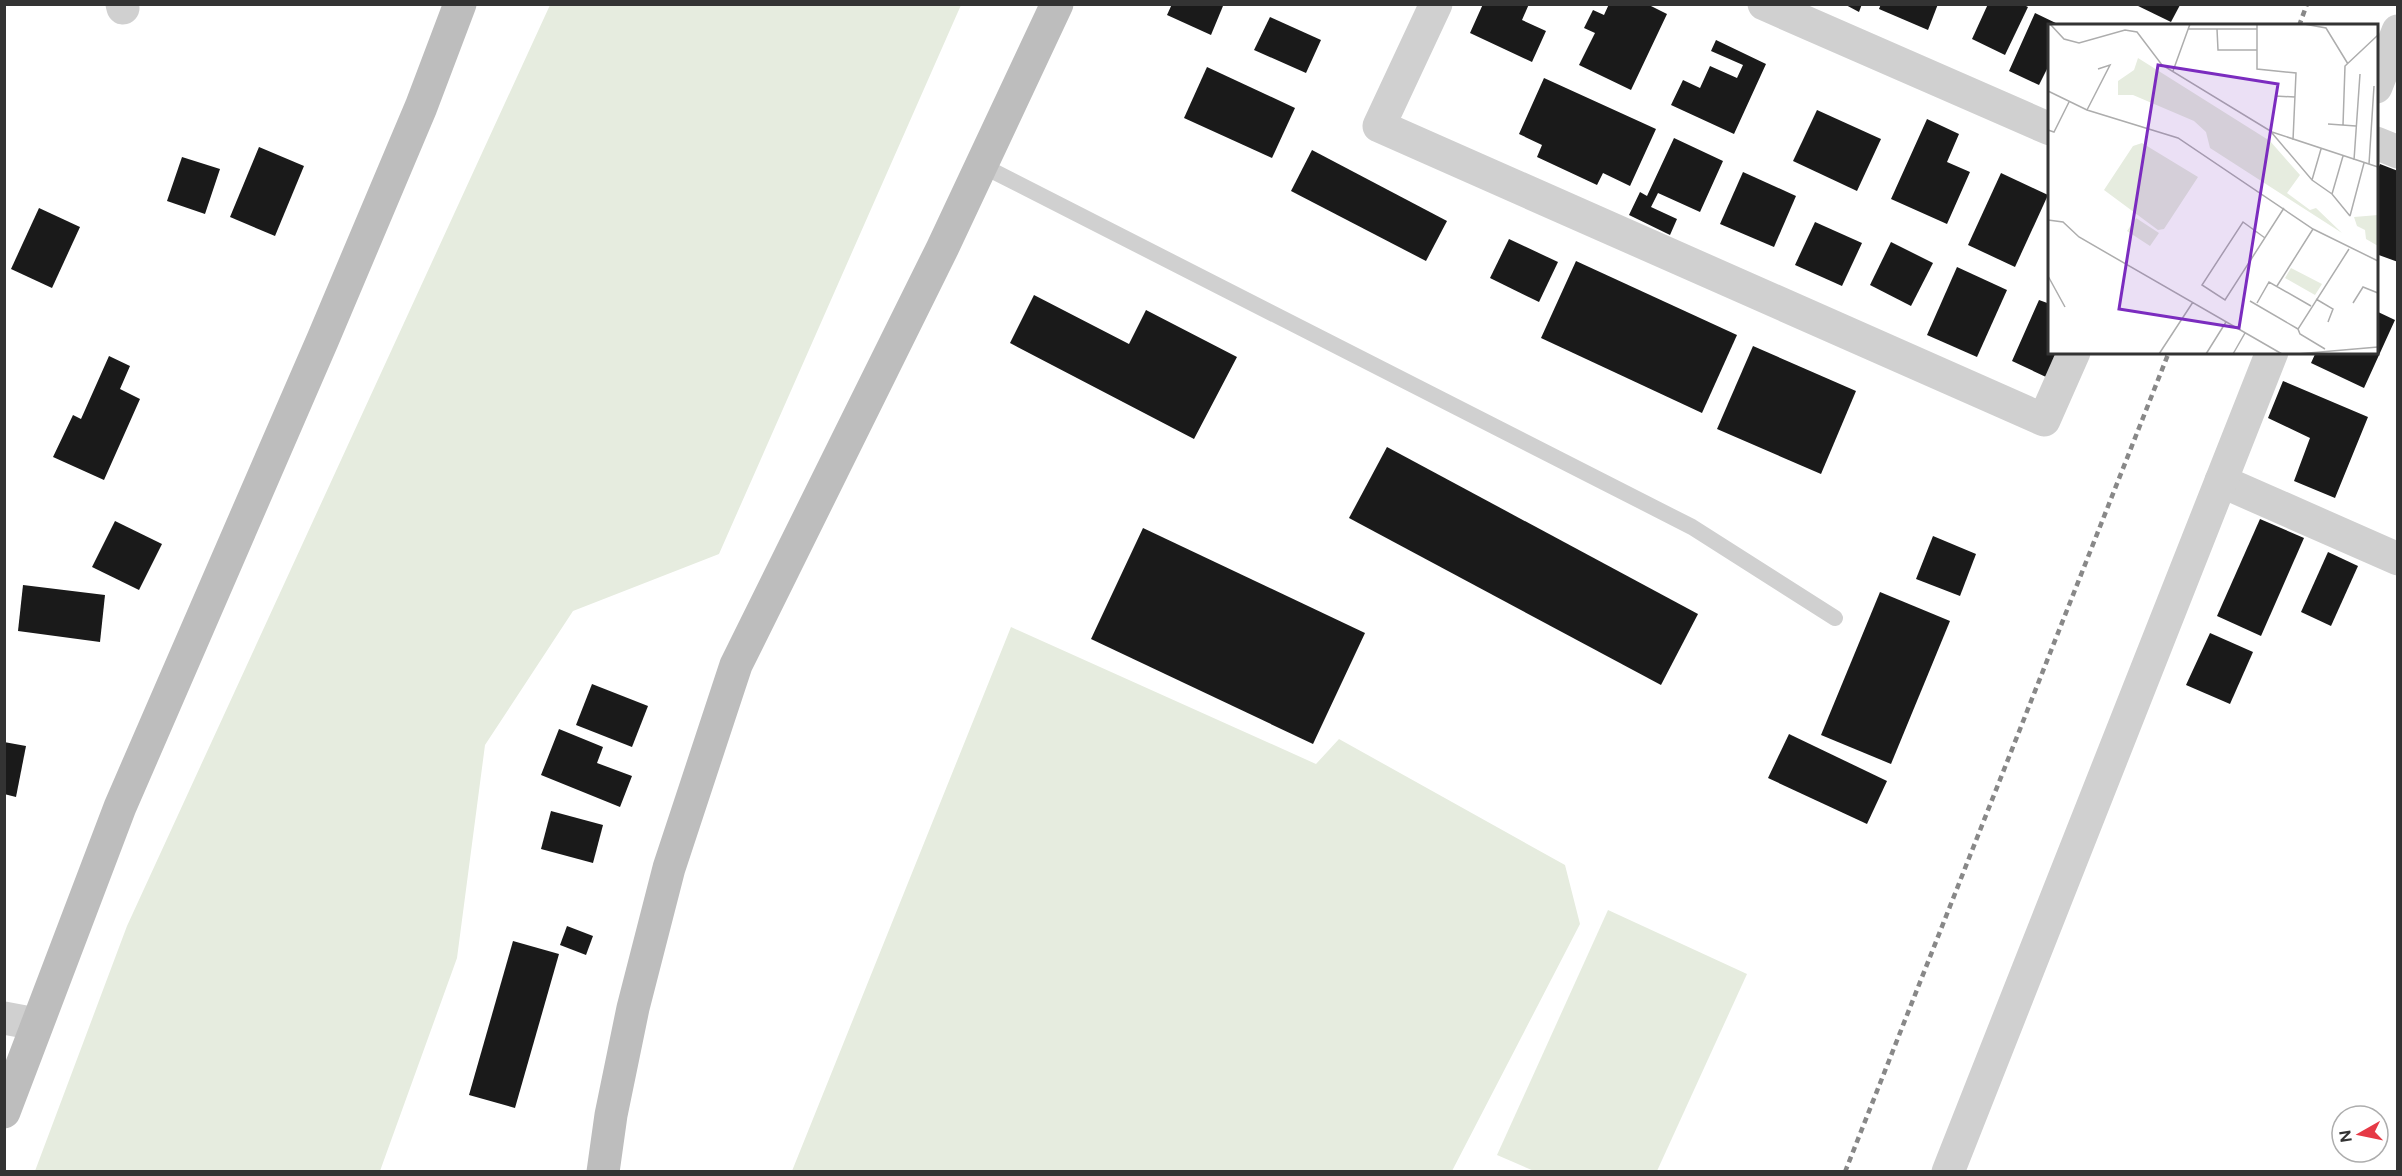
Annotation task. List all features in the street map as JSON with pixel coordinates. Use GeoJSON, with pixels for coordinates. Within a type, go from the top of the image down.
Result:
{"type":"FeatureCollection","features":[{"type":"Feature","properties":{"kind":"street"},"geometry":{"type":"LineString","coordinates":[[4,1112],[120,807],[328,328],[420,107],[460,4]]}},
{"type":"Feature","properties":{"kind":"street"},"geometry":{"type":"LineString","coordinates":[[603,1172],[611,1115],[633,1008],[669,868],[736,665],[942,249],[1057,4]]}},
{"type":"Feature","properties":{"kind":"street"},"geometry":{"type":"LineString","coordinates":[[1436,4],[1379,126],[2044,420],[2073,354]]}},
{"type":"Feature","properties":{"kind":"street"},"geometry":{"type":"LineString","coordinates":[[1764,4],[2048,129]]}},
{"type":"Feature","properties":{"kind":"street"},"geometry":{"type":"LineString","coordinates":[[2378,82],[2397,31]]}},
{"type":"Feature","properties":{"kind":"street"},"geometry":{"type":"LineString","coordinates":[[2378,145],[2397,152]]}},
{"type":"Feature","properties":{"kind":"street"},"geometry":{"type":"LineString","coordinates":[[1948,1172],[2271,354]]}},
{"type":"Feature","properties":{"kind":"street"},"geometry":{"type":"LineString","coordinates":[[2221,481],[2397,559]]}},
{"type":"Feature","properties":{"kind":"street"},"geometry":{"type":"LineString","coordinates":[[4,1018],[36,1024]]}},
{"type":"Feature","properties":{"kind":"lane"},"geometry":{"type":"LineString","coordinates":[[981,165],[1692,526],[1835,618]]}},
{"type":"Feature","properties":{"kind":"shaded area"},"geometry":{"type":"Polygon","coordinates":[[[550,5],[961,5],[719,554],[573,611],[485,745],[457,958],[380,1171],[35,1171],[127,926],[550,5]]]}},
{"type":"Feature","properties":{"kind":"shaded area"},"geometry":{"type":"Polygon","coordinates":[[[1011,627],[1316,764],[1339,739],[1565,865],[1580,924],[1452,1171],[792,1171],[1011,627]]]}},
{"type":"Feature","properties":{"kind":"shaded area"},"geometry":{"type":"Polygon","coordinates":[[[1608,910],[1747,974],[1657,1171],[1534,1171],[1497,1155],[1608,910]]]}},
{"type":"Feature","properties":{"kind":"building"},"geometry":{"type":"Polygon","coordinates":[[[1172,4],[1219,4],[1223,6],[1211,35],[1167,15],[1172,4]]]}},
{"type":"Feature","properties":{"kind":"building"},"geometry":{"type":"Polygon","coordinates":[[[1483,4],[1529,4],[1522,20],[1546,31],[1532,62],[1470,33],[1483,4]]]}},
{"type":"Feature","properties":{"kind":"building"},"geometry":{"type":"Polygon","coordinates":[[[1609,4],[1647,4],[1667,14],[1631,90],[1579,65],[1595,33],[1584,28],[1593,10],[1604,15],[1609,4]]]}},
{"type":"Feature","properties":{"kind":"building"},"geometry":{"type":"Polygon","coordinates":[[[1844,4],[1862,4],[1859,12],[1844,4]]]}},
{"type":"Feature","properties":{"kind":"building"},"geometry":{"type":"Polygon","coordinates":[[[1881,4],[1938,4],[1928,30],[1879,9],[1881,4]]]}},
{"type":"Feature","properties":{"kind":"building"},"geometry":{"type":"Polygon","coordinates":[[[1988,4],[2022,4],[2028,7],[2005,55],[1972,39],[1988,4]]]}},
{"type":"Feature","properties":{"kind":"building"},"geometry":{"type":"Polygon","coordinates":[[[2136,5],[2180,5],[2171,22],[2136,5]]]}},
{"type":"Feature","properties":{"kind":"building"},"geometry":{"type":"Polygon","coordinates":[[[2035,13],[2058,24],[2048,24],[2048,67],[2039,85],[2009,71],[2035,13]]]}},
{"type":"Feature","properties":{"kind":"building"},"geometry":{"type":"Polygon","coordinates":[[[1270,17],[1321,40],[1306,73],[1254,50],[1270,17]]]}},
{"type":"Feature","properties":{"kind":"building"},"geometry":{"type":"Polygon","coordinates":[[[1716,40],[1766,64],[1734,134],[1671,105],[1683,80],[1700,88],[1710,66],[1737,78],[1743,65],[1711,51],[1716,40]]]}},
{"type":"Feature","properties":{"kind":"building"},"geometry":{"type":"Polygon","coordinates":[[[1207,67],[1295,108],[1272,158],[1184,118],[1207,67]]]}},
{"type":"Feature","properties":{"kind":"building"},"geometry":{"type":"Polygon","coordinates":[[[1544,78],[1656,129],[1630,186],[1603,173],[1597,185],[1537,157],[1542,145],[1519,134],[1544,78]]]}},
{"type":"Feature","properties":{"kind":"building"},"geometry":{"type":"Polygon","coordinates":[[[1817,110],[1881,139],[1857,191],[1793,161],[1817,110]]]}},
{"type":"Feature","properties":{"kind":"building"},"geometry":{"type":"Polygon","coordinates":[[[1927,119],[1959,134],[1947,162],[1970,172],[1947,224],[1891,199],[1927,119]]]}},
{"type":"Feature","properties":{"kind":"building"},"geometry":{"type":"Polygon","coordinates":[[[1674,138],[1723,161],[1700,212],[1658,193],[1651,207],[1677,219],[1670,235],[1629,215],[1640,192],[1647,196],[1674,138]]]}},
{"type":"Feature","properties":{"kind":"building"},"geometry":{"type":"Polygon","coordinates":[[[259,147],[304,166],[275,236],[230,217],[259,147]]]}},
{"type":"Feature","properties":{"kind":"building"},"geometry":{"type":"Polygon","coordinates":[[[1312,150],[1447,221],[1426,261],[1291,191],[1312,150]]]}},
{"type":"Feature","properties":{"kind":"building"},"geometry":{"type":"Polygon","coordinates":[[[182,157],[220,169],[205,214],[167,201],[182,157]]]}},
{"type":"Feature","properties":{"kind":"building"},"geometry":{"type":"Polygon","coordinates":[[[2380,164],[2398,171],[2398,262],[2378,255],[2378,168],[2380,164]]]}},
{"type":"Feature","properties":{"kind":"building"},"geometry":{"type":"Polygon","coordinates":[[[1743,172],[1796,196],[1774,247],[1720,224],[1743,172]]]}},
{"type":"Feature","properties":{"kind":"building"},"geometry":{"type":"Polygon","coordinates":[[[2001,173],[2048,195],[2015,267],[1968,245],[2001,173]]]}},
{"type":"Feature","properties":{"kind":"building"},"geometry":{"type":"Polygon","coordinates":[[[39,208],[80,227],[52,288],[11,269],[39,208]]]}},
{"type":"Feature","properties":{"kind":"building"},"geometry":{"type":"Polygon","coordinates":[[[1815,222],[1862,243],[1842,286],[1795,265],[1815,222]]]}},
{"type":"Feature","properties":{"kind":"building"},"geometry":{"type":"Polygon","coordinates":[[[1509,239],[1558,262],[1539,302],[1490,278],[1509,239]]]}},
{"type":"Feature","properties":{"kind":"building"},"geometry":{"type":"Polygon","coordinates":[[[1891,242],[1933,263],[1911,306],[1870,285],[1891,242]]]}},
{"type":"Feature","properties":{"kind":"building"},"geometry":{"type":"Polygon","coordinates":[[[1576,261],[1737,335],[1702,413],[1541,338],[1576,261]]]}},
{"type":"Feature","properties":{"kind":"building"},"geometry":{"type":"Polygon","coordinates":[[[1957,267],[2007,290],[1977,357],[1927,335],[1957,267]]]}},
{"type":"Feature","properties":{"kind":"building"},"geometry":{"type":"Polygon","coordinates":[[[1034,295],[1129,344],[1146,310],[1237,357],[1194,439],[1010,343],[1034,295]]]}},
{"type":"Feature","properties":{"kind":"building"},"geometry":{"type":"Polygon","coordinates":[[[2039,300],[2048,303],[2048,354],[2056,354],[2046,377],[2012,361],[2039,300]]]}},
{"type":"Feature","properties":{"kind":"building"},"geometry":{"type":"Polygon","coordinates":[[[2378,312],[2395,320],[2364,388],[2311,363],[2315,354],[2378,354],[2378,312]]]}},
{"type":"Feature","properties":{"kind":"building"},"geometry":{"type":"Polygon","coordinates":[[[1753,346],[1856,391],[1821,474],[1717,429],[1753,346]]]}},
{"type":"Feature","properties":{"kind":"building"},"geometry":{"type":"Polygon","coordinates":[[[109,356],[130,366],[120,389],[140,399],[104,480],[53,457],[73,415],[81,419],[109,356]]]}},
{"type":"Feature","properties":{"kind":"building"},"geometry":{"type":"Polygon","coordinates":[[[2283,381],[2368,417],[2335,498],[2294,481],[2310,438],[2268,418],[2283,381]]]}},
{"type":"Feature","properties":{"kind":"building"},"geometry":{"type":"Polygon","coordinates":[[[1387,447],[1698,614],[1661,685],[1349,518],[1387,447]]]}},
{"type":"Feature","properties":{"kind":"building"},"geometry":{"type":"Polygon","coordinates":[[[2260,519],[2304,538],[2261,636],[2217,616],[2260,519]]]}},
{"type":"Feature","properties":{"kind":"building"},"geometry":{"type":"Polygon","coordinates":[[[115,521],[162,544],[139,590],[92,567],[115,521]]]}},
{"type":"Feature","properties":{"kind":"building"},"geometry":{"type":"Polygon","coordinates":[[[1143,528],[1365,633],[1313,744],[1091,639],[1143,528]]]}},
{"type":"Feature","properties":{"kind":"building"},"geometry":{"type":"Polygon","coordinates":[[[1933,536],[1976,554],[1960,596],[1916,579],[1933,536]]]}},
{"type":"Feature","properties":{"kind":"building"},"geometry":{"type":"Polygon","coordinates":[[[2328,552],[2358,566],[2331,626],[2301,612],[2328,552]]]}},
{"type":"Feature","properties":{"kind":"building"},"geometry":{"type":"Polygon","coordinates":[[[23,585],[105,595],[100,642],[18,631],[23,585]]]}},
{"type":"Feature","properties":{"kind":"building"},"geometry":{"type":"Polygon","coordinates":[[[1880,592],[1950,621],[1891,764],[1821,735],[1880,592]]]}},
{"type":"Feature","properties":{"kind":"building"},"geometry":{"type":"Polygon","coordinates":[[[2210,633],[2253,652],[2230,704],[2186,685],[2210,633]]]}},
{"type":"Feature","properties":{"kind":"building"},"geometry":{"type":"Polygon","coordinates":[[[592,684],[648,706],[632,747],[576,725],[592,684]]]}},
{"type":"Feature","properties":{"kind":"building"},"geometry":{"type":"Polygon","coordinates":[[[559,729],[603,747],[597,763],[632,776],[620,807],[541,775],[559,729]]]}},
{"type":"Feature","properties":{"kind":"building"},"geometry":{"type":"Polygon","coordinates":[[[1789,734],[1887,781],[1867,824],[1768,778],[1789,734]]]}},
{"type":"Feature","properties":{"kind":"building"},"geometry":{"type":"Polygon","coordinates":[[[4,742],[26,746],[16,797],[4,794],[4,742]]]}},
{"type":"Feature","properties":{"kind":"building"},"geometry":{"type":"Polygon","coordinates":[[[551,811],[603,825],[593,863],[541,849],[551,811]]]}},
{"type":"Feature","properties":{"kind":"building"},"geometry":{"type":"Polygon","coordinates":[[[567,926],[593,936],[586,955],[560,945],[567,926]]]}},
{"type":"Feature","properties":{"kind":"building"},"geometry":{"type":"Polygon","coordinates":[[[513,941],[559,954],[515,1108],[469,1095],[513,941]]]}},
{"type":"Feature","properties":{"kind":"railway"},"geometry":{"type":"LineString","coordinates":[[2300,24],[2307,4]]}},
{"type":"Feature","properties":{"kind":"railway"},"geometry":{"type":"LineString","coordinates":[[1845,1172],[2168,354]]}}]}
